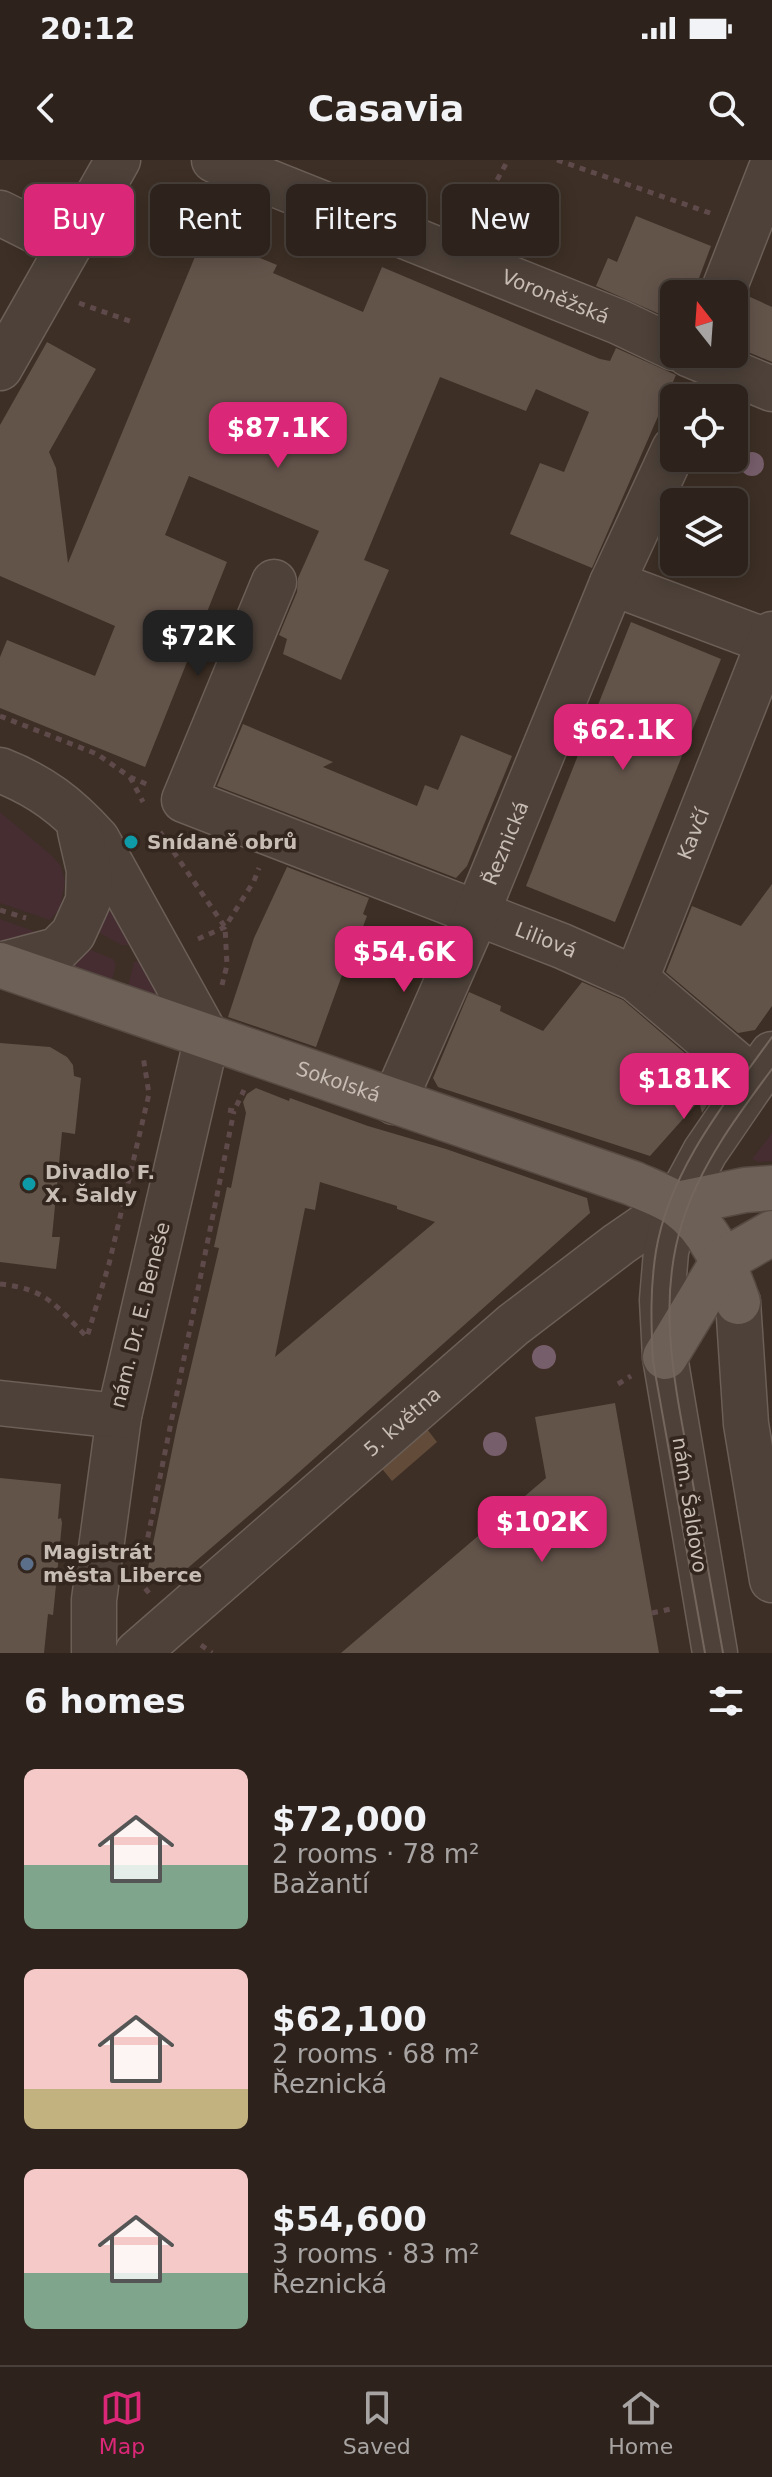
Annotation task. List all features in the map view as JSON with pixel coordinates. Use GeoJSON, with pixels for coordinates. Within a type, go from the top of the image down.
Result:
{"type":"FeatureCollection","features":[{"type":"Feature","properties":{"kind":"main road","name":"Sokolská"},"geometry":{"type":"LineString","coordinates":[[0,965],[632,1183],[677,1204]]}},
{"type":"Feature","properties":{"kind":"main road"},"geometry":{"type":"LineString","coordinates":[[677,1204],[745,1190],[772,1188]]}},
{"type":"Feature","properties":{"kind":"main road"},"geometry":{"type":"LineString","coordinates":[[665,1357],[755,1295],[723,1261],[701,1225],[677,1204]]}},
{"type":"Feature","properties":{"kind":"main road"},"geometry":{"type":"LineString","coordinates":[[665,1357],[723,1261],[772,1233]]}},
{"type":"Feature","properties":{"kind":"street"},"geometry":{"type":"LineString","coordinates":[[104,184],[118,160]]}},
{"type":"Feature","properties":{"kind":"street","name":"Voroněžská"},"geometry":{"type":"LineString","coordinates":[[214,160],[619,322],[660,344]]}},
{"type":"Feature","properties":{"kind":"street"},"geometry":{"type":"LineString","coordinates":[[727,280],[772,166]]}},
{"type":"Feature","properties":{"kind":"street"},"geometry":{"type":"LineString","coordinates":[[0,213],[24,225]]}},
{"type":"Feature","properties":{"kind":"street"},"geometry":{"type":"LineString","coordinates":[[0,368],[63,256]]}},
{"type":"Feature","properties":{"kind":"street","name":"Voroněžská"},"geometry":{"type":"LineString","coordinates":[[710,368],[772,389]]}},
{"type":"Feature","properties":{"kind":"street","name":"Řeznická"},"geometry":{"type":"LineString","coordinates":[[394,1102],[477,913],[612,583],[663,472]]}},
{"type":"Feature","properties":{"kind":"street"},"geometry":{"type":"LineString","coordinates":[[163,812],[274,582]]}},
{"type":"Feature","properties":{"kind":"street"},"geometry":{"type":"LineString","coordinates":[[612,583],[771,640]]}},
{"type":"Feature","properties":{"kind":"street","name":"Kavčí"},"geometry":{"type":"LineString","coordinates":[[636,979],[771,640]]}},
{"type":"Feature","properties":{"kind":"street"},"geometry":{"type":"LineString","coordinates":[[0,770],[48,793],[97,839],[207,1037]]}},
{"type":"Feature","properties":{"kind":"street","name":"Liliová"},"geometry":{"type":"LineString","coordinates":[[163,812],[272,834],[562,946],[636,979],[758,1068]]}},
{"type":"Feature","properties":{"kind":"street"},"geometry":{"type":"LineString","coordinates":[[0,965],[57,950],[73,934],[88,901],[89,870],[77,817]]}},
{"type":"Feature","properties":{"kind":"street","name":"nám. Dr. E. Beneše"},"geometry":{"type":"LineString","coordinates":[[0,1403],[119,1416],[207,1037]]}},
{"type":"Feature","properties":{"kind":"street","name":"nám. Šaldovo"},"geometry":{"type":"LineString","coordinates":[[715,1653],[665,1357],[662,1300],[666,1252],[677,1204],[705,1152],[758,1068]]}},
{"type":"Feature","properties":{"kind":"street","name":"5. května"},"geometry":{"type":"LineString","coordinates":[[137,1653],[513,1325],[677,1204]]}},
{"type":"Feature","properties":{"kind":"street"},"geometry":{"type":"LineString","coordinates":[[755,1295],[746,1424],[772,1580]]}},
{"type":"Feature","properties":{"kind":"street"},"geometry":{"type":"LineString","coordinates":[[94,1653],[94,1600],[119,1416]]}},
{"type":"Feature","properties":{"kind":"path"},"geometry":{"type":"LineString","coordinates":[[455,257],[508,160]]}},
{"type":"Feature","properties":{"kind":"path"},"geometry":{"type":"LineString","coordinates":[[557,160],[748,226]]}},
{"type":"Feature","properties":{"kind":"path"},"geometry":{"type":"LineString","coordinates":[[44,290],[132,322]]}},
{"type":"Feature","properties":{"kind":"path"},"geometry":{"type":"LineString","coordinates":[[0,716],[97,754],[130,777],[163,812],[225,927],[227,965],[219,994]]}},
{"type":"Feature","properties":{"kind":"path"},"geometry":{"type":"LineString","coordinates":[[130,777],[163,812]]}},
{"type":"Feature","properties":{"kind":"path"},"geometry":{"type":"LineString","coordinates":[[185,945],[225,927],[254,881],[272,834]]}},
{"type":"Feature","properties":{"kind":"path"},"geometry":{"type":"LineString","coordinates":[[0,1284],[20,1286],[47,1296],[87,1337],[109,1264],[149,1094],[143,1053]]}},
{"type":"Feature","properties":{"kind":"path"},"geometry":{"type":"LineString","coordinates":[[173,1623],[139,1581],[234,1111]]}},
{"type":"Feature","properties":{"kind":"shaded area"},"geometry":{"type":"Polygon","coordinates":[[[0,812],[61,866],[65,882],[60,909],[50,920],[0,903],[0,812]]]}},
{"type":"Feature","properties":{"kind":"shaded area"},"geometry":{"type":"Polygon","coordinates":[[[104,893],[131,945],[122,945],[93,930],[104,893]]]}},
{"type":"Feature","properties":{"kind":"shaded area"},"geometry":{"type":"Polygon","coordinates":[[[0,919],[50,937],[0,950],[0,919]]]}},
{"type":"Feature","properties":{"kind":"shaded area"},"geometry":{"type":"Polygon","coordinates":[[[83,947],[113,959],[116,965],[112,980],[62,964],[83,947]]]}},
{"type":"Feature","properties":{"kind":"shaded area"},"geometry":{"type":"Polygon","coordinates":[[[143,960],[161,995],[161,1001],[126,994],[134,962],[143,960]]]}},
{"type":"Feature","properties":{"kind":"shaded area"},"geometry":{"type":"Polygon","coordinates":[[[772,1133],[772,1161],[752,1159],[772,1133]]]}},
{"type":"Feature","properties":{"kind":"shaded area"},"geometry":{"type":"Polygon","coordinates":[[[420,1420],[437,1442],[392,1481],[375,1460],[420,1420]]]}},
{"type":"Feature","properties":{"kind":"building"},"geometry":{"type":"Polygon","coordinates":[[[636,216],[711,246],[698,280],[660,280],[660,314],[596,286],[608,258],[617,262],[636,216]]]}},
{"type":"Feature","properties":{"kind":"building"},"geometry":{"type":"Polygon","coordinates":[[[195,256],[255,256],[277,265],[273,273],[363,312],[382,267],[600,359],[610,361],[616,348],[676,375],[672,384],[660,384],[660,412],[592,568],[510,534],[540,463],[564,472],[589,412],[536,389],[526,411],[440,377],[364,560],[389,570],[341,680],[283,654],[287,639],[279,635],[297,592],[298,578],[319,531],[189,476],[165,535],[227,562],[145,767],[0,708],[0,657],[7,640],[95,676],[115,626],[0,576],[0,425],[47,342],[96,369],[49,452],[56,468],[68,563],[195,256]]]}},
{"type":"Feature","properties":{"kind":"building"},"geometry":{"type":"Polygon","coordinates":[[[748,296],[772,307],[772,362],[748,352],[748,296]]]}},
{"type":"Feature","properties":{"kind":"building"},"geometry":{"type":"Polygon","coordinates":[[[631,622],[721,659],[615,922],[526,886],[631,622]]]}},
{"type":"Feature","properties":{"kind":"building"},"geometry":{"type":"Polygon","coordinates":[[[243,724],[333,762],[323,767],[417,806],[425,785],[438,790],[461,735],[512,756],[467,866],[456,878],[217,786],[243,724]]]}},
{"type":"Feature","properties":{"kind":"building"},"geometry":{"type":"Polygon","coordinates":[[[287,867],[369,898],[363,914],[367,916],[353,953],[350,953],[316,1047],[228,1017],[254,938],[287,867]]]}},
{"type":"Feature","properties":{"kind":"building"},"geometry":{"type":"Polygon","coordinates":[[[772,884],[772,1006],[755,1030],[738,1033],[666,972],[692,906],[741,926],[772,884]]]}},
{"type":"Feature","properties":{"kind":"building"},"geometry":{"type":"Polygon","coordinates":[[[582,982],[623,1000],[714,1078],[716,1092],[702,1113],[699,1101],[650,1156],[438,1087],[433,1078],[469,992],[501,1006],[500,1011],[543,1031],[582,982]]]}},
{"type":"Feature","properties":{"kind":"building","name":"Divadlo F. X. Šaldy"},"geometry":{"type":"Polygon","coordinates":[[[0,1043],[50,1047],[67,1057],[73,1065],[74,1076],[81,1078],[75,1134],[62,1132],[52,1237],[60,1237],[56,1269],[0,1262],[0,1043]]]}},
{"type":"Feature","properties":{"kind":"building"},"geometry":{"type":"Polygon","coordinates":[[[256,1088],[446,1149],[587,1198],[590,1213],[168,1585],[147,1573],[177,1426],[219,1248],[214,1247],[227,1187],[231,1188],[246,1113],[243,1102],[247,1094],[256,1088]],[[320,1182],[315,1210],[305,1208],[275,1357],[435,1222],[397,1209],[397,1206],[320,1182]]]}},
{"type":"Feature","properties":{"kind":"building"},"geometry":{"type":"Polygon","coordinates":[[[615,1403],[659,1653],[341,1653],[546,1478],[535,1417],[615,1403]]]}},
{"type":"Feature","properties":{"kind":"building","name":"Magistrát města Liberce"},"geometry":{"type":"Polygon","coordinates":[[[0,1478],[61,1484],[58,1519],[61,1518],[62,1523],[53,1615],[48,1614],[44,1653],[0,1653],[0,1478]]]}},
{"type":"Feature","properties":{"kind":"tram line"},"geometry":{"type":"LineString","coordinates":[[705,1653],[653,1361],[654,1265],[663,1221],[686,1165],[772,1037]]}},
{"type":"Feature","properties":{"kind":"tram line"},"geometry":{"type":"LineString","coordinates":[[723,1653],[674,1374],[669,1313],[671,1282],[683,1220],[700,1179],[733,1123],[772,1069]]}},
{"type":"Feature","properties":{"kind":"place","name":"Snídaně obrů"},"geometry":{"type":"Point","coordinates":[131,842]}},
{"type":"Feature","properties":{"kind":"place","name":"Divadlo F. X. Šaldy"},"geometry":{"type":"Point","coordinates":[29,1184]}},
{"type":"Feature","properties":{"kind":"place","name":"Magistrát města Liberce"},"geometry":{"type":"Point","coordinates":[27,1564]}}]}
